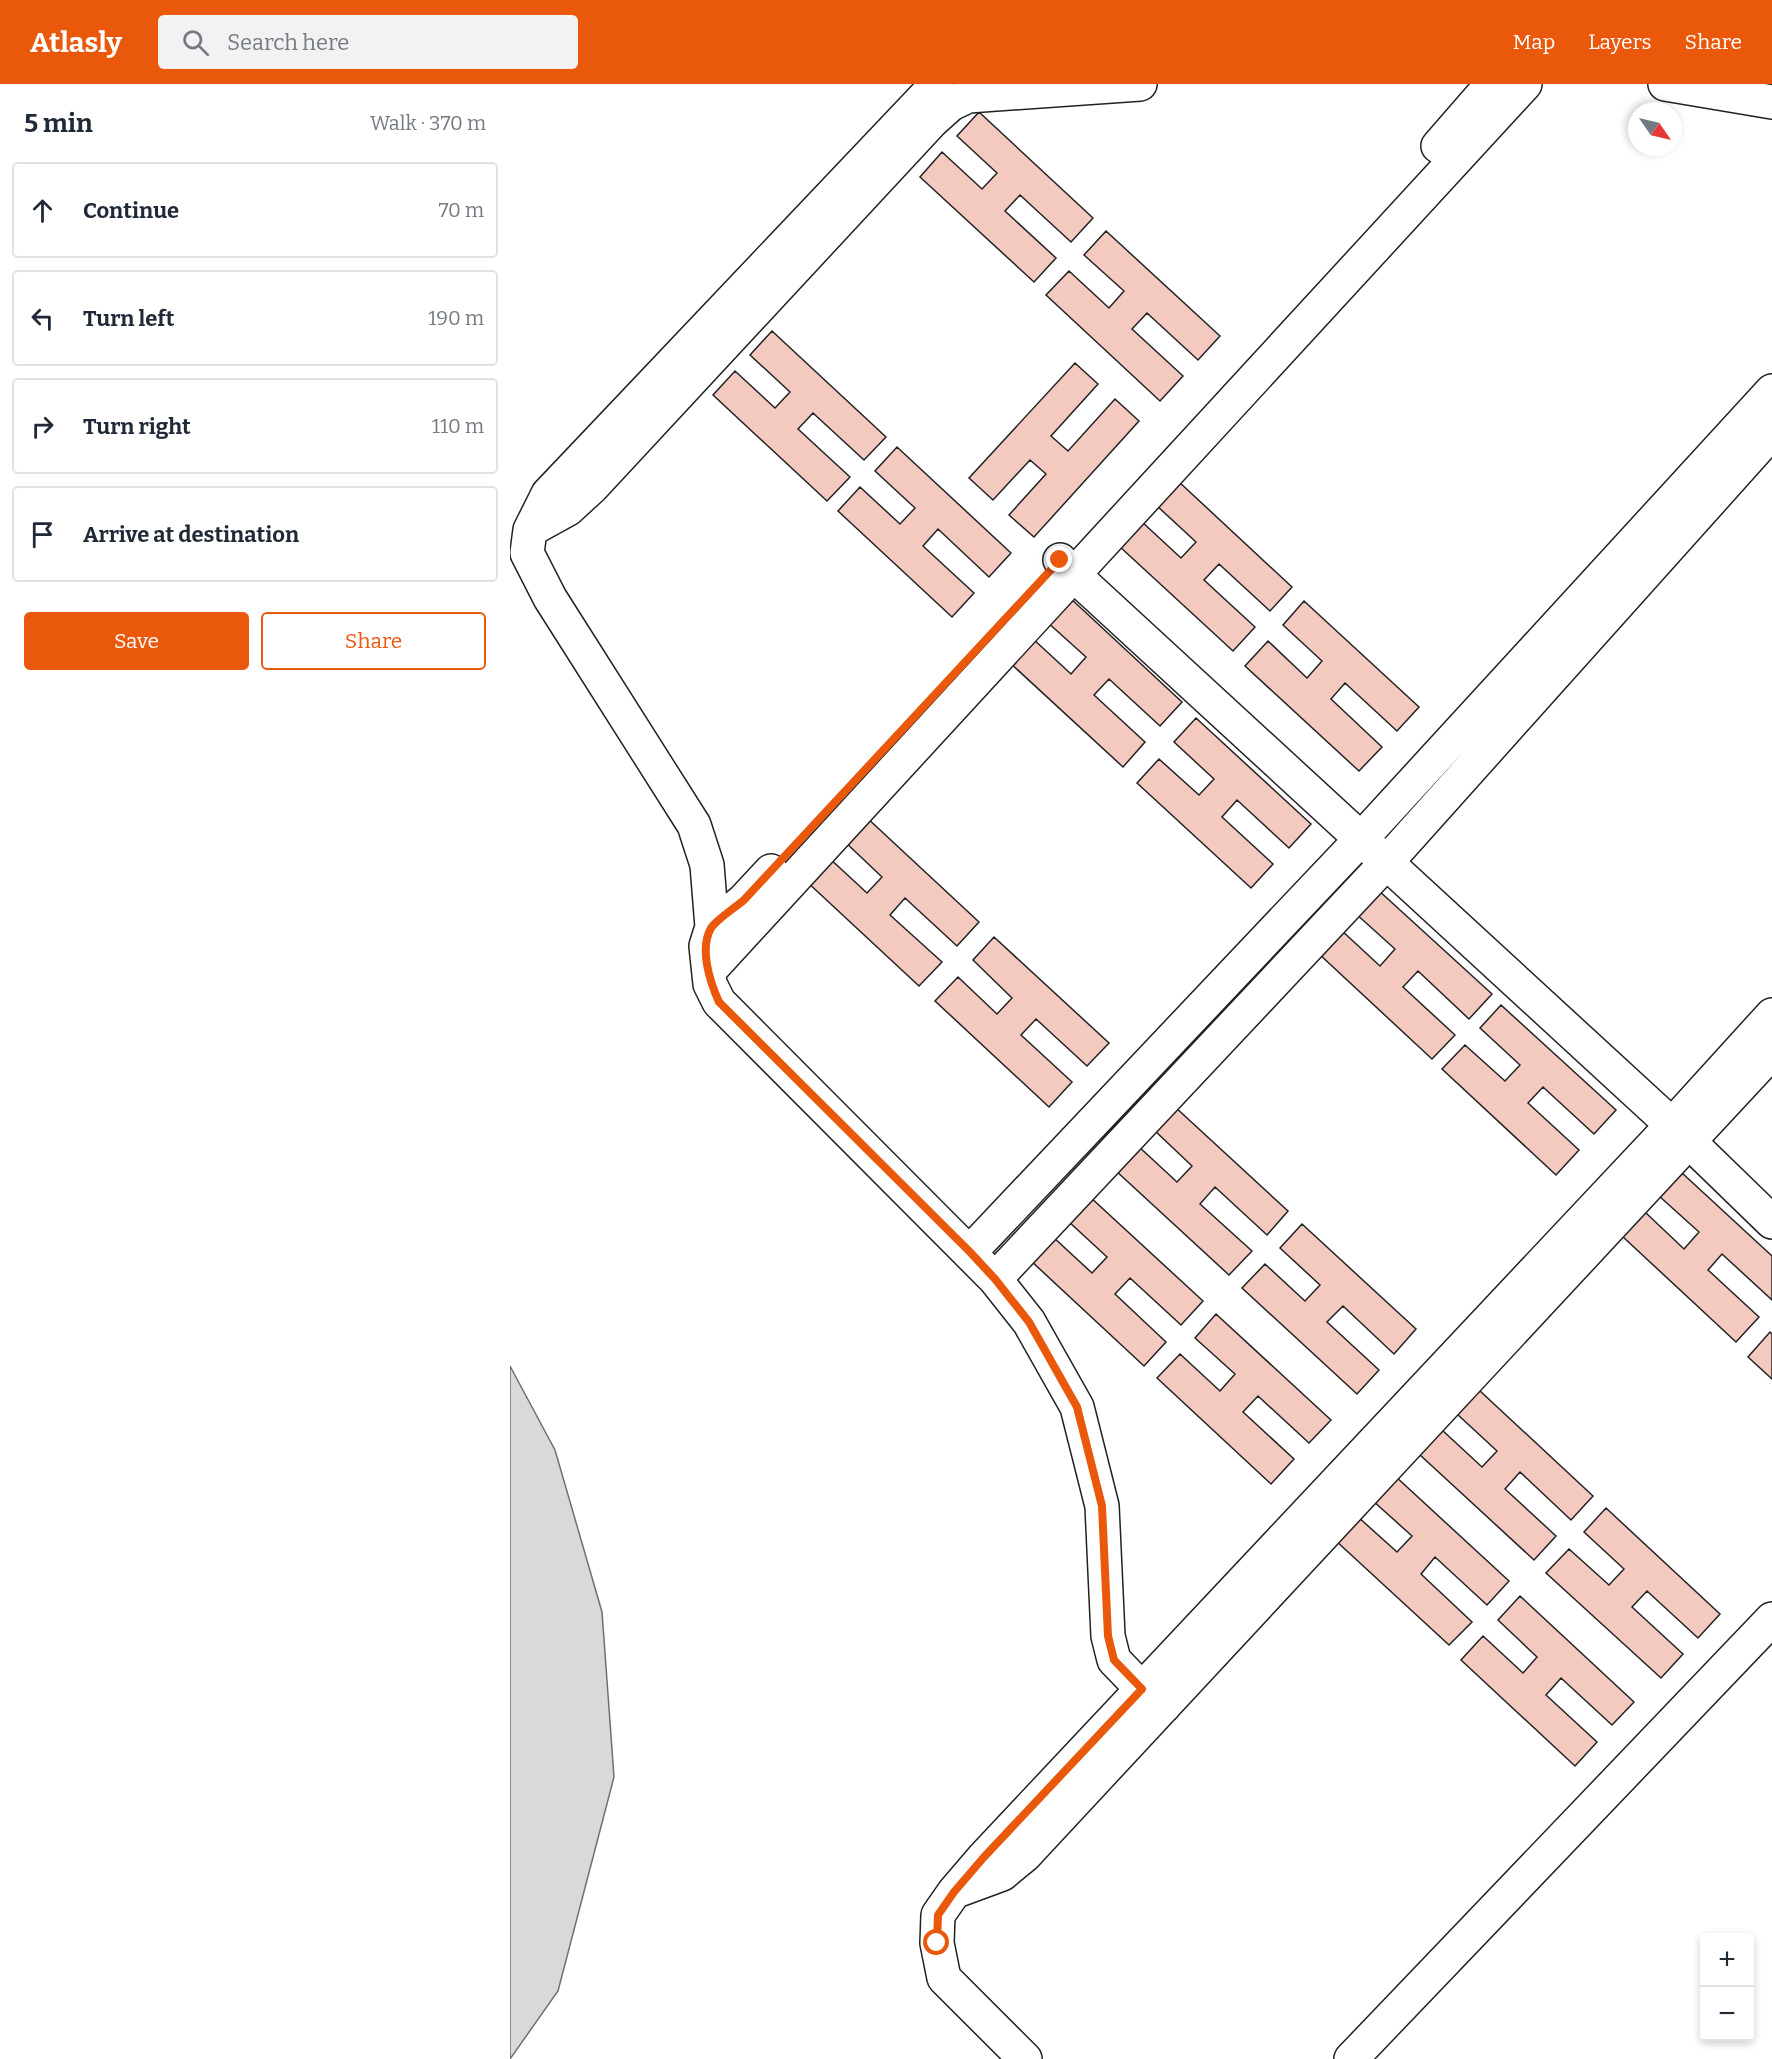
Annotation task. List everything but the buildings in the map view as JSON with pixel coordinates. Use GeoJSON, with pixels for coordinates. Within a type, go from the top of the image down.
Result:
{"type":"FeatureCollection","features":[{"type":"Feature","properties":{"kind":"street"},"geometry":{"type":"LineString","coordinates":[[937,84],[548,494],[530,530],[527,553],[550,598],[694,825],[707,865],[712,927],[706,946],[710,984],[719,1002],[995,1279],[1029,1322],[1077,1407],[1102,1506],[1108,1636],[1114,1660],[1153,1697]]}},
{"type":"Feature","properties":{"kind":"street"},"geometry":{"type":"LineString","coordinates":[[530,530],[568,509],[592,487],[932,121],[951,104],[968,96],[1140,84]]}},
{"type":"Feature","properties":{"kind":"street"},"geometry":{"type":"LineString","coordinates":[[709,972],[1025,626],[1067,568],[1327,275],[1492,84]]}},
{"type":"Feature","properties":{"kind":"street"},"geometry":{"type":"LineString","coordinates":[[712,927],[744,900],[1067,568],[1525,84]]}},
{"type":"Feature","properties":{"kind":"street"},"geometry":{"type":"LineString","coordinates":[[1665,84],[1772,102]]}},
{"type":"Feature","properties":{"kind":"street"},"geometry":{"type":"LineString","coordinates":[[995,1279],[1385,864],[1763,435],[1772,390]]}},
{"type":"Feature","properties":{"kind":"street"},"geometry":{"type":"LineString","coordinates":[[970,1252],[1361,839],[1763,435]]}},
{"type":"Feature","properties":{"kind":"street"},"geometry":{"type":"LineString","coordinates":[[1067,568],[1680,1134],[1772,1222]]}},
{"type":"Feature","properties":{"kind":"street"},"geometry":{"type":"LineString","coordinates":[[1680,1134],[1772,1015]]}},
{"type":"Feature","properties":{"kind":"street"},"geometry":{"type":"LineString","coordinates":[[1025,2059],[945,1978],[937,1943],[938,1915],[954,1892],[984,1857],[1153,1697],[1680,1134],[1772,1052]]}},
{"type":"Feature","properties":{"kind":"street"},"geometry":{"type":"LineString","coordinates":[[1351,2059],[1772,1619]]}},
{"type":"Feature","properties":{"kind":"shaded area"},"geometry":{"type":"Polygon","coordinates":[[[510,1366],[555,1450],[602,1612],[614,1777],[558,1991],[510,2059],[510,1366]]]}},
{"type":"Feature","properties":{"kind":"route"},"geometry":{"type":"LineString","coordinates":[[937,1943],[938,1915],[954,1892],[1142,1689],[1114,1660],[1108,1636],[1102,1506],[1077,1407],[1029,1322],[970,1252],[719,1002],[710,984],[706,946],[712,927],[744,900],[1060,560]]}}]}
